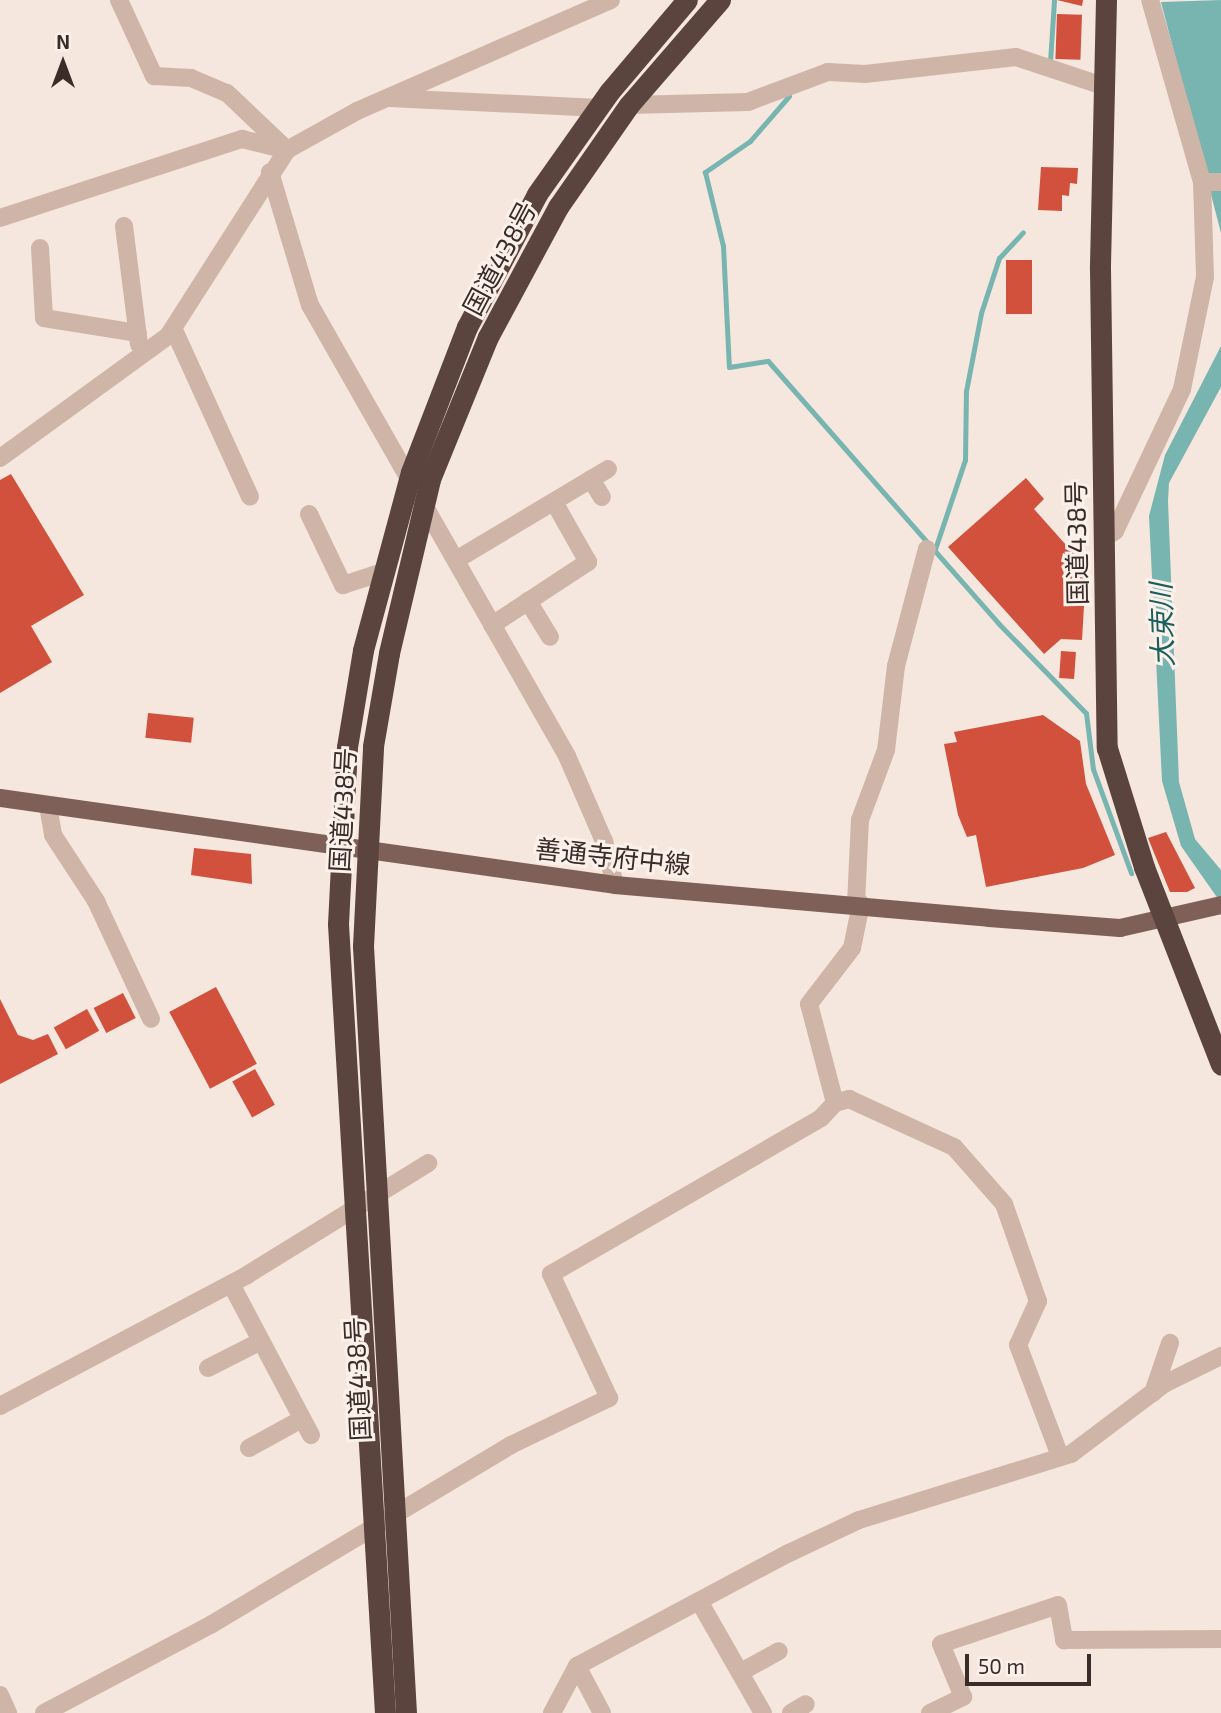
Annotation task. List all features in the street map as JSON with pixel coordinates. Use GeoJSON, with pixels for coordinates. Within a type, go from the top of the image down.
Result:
{"type":"FeatureCollection","features":[{"type":"Feature","properties":{"kind":"highway","name":"国道438号"},"geometry":{"type":"LineString","coordinates":[[385,1713],[354,1205],[339,848],[347,747],[381,573],[408,483],[467,327],[537,194],[598,108],[687,0]]}},
{"type":"Feature","properties":{"kind":"highway","name":"国道438号"},"geometry":{"type":"LineString","coordinates":[[1106,0],[1103,86],[1107,748],[1165,920],[1221,1064]]}},
{"type":"Feature","properties":{"kind":"highway","name":"国道438号"},"geometry":{"type":"LineString","coordinates":[[406,1713],[374,1192],[363,946],[375,733],[422,509],[452,417],[488,337],[558,206],[629,106],[712,3]]}},
{"type":"Feature","properties":{"kind":"main road","name":"善通寺府中線"},"geometry":{"type":"LineString","coordinates":[[0,798],[615,885],[1119,928],[1216,907]]}},
{"type":"Feature","properties":{"kind":"street"},"geometry":{"type":"LineString","coordinates":[[119,0],[155,76],[191,78],[227,93],[287,150]]}},
{"type":"Feature","properties":{"kind":"street"},"geometry":{"type":"LineString","coordinates":[[0,458],[141,360],[174,330],[287,150],[389,98],[611,0]]}},
{"type":"Feature","properties":{"kind":"street"},"geometry":{"type":"LineString","coordinates":[[1104,538],[1115,531],[1182,388],[1205,277],[1210,182],[1150,0]]}},
{"type":"Feature","properties":{"kind":"street"},"geometry":{"type":"LineString","coordinates":[[629,106],[748,102],[828,72],[865,74],[1016,57],[1103,86]]}},
{"type":"Feature","properties":{"kind":"street"},"geometry":{"type":"LineString","coordinates":[[389,98],[598,108]]}},
{"type":"Feature","properties":{"kind":"street"},"geometry":{"type":"LineString","coordinates":[[0,218],[242,139],[287,150]]}},
{"type":"Feature","properties":{"kind":"street"},"geometry":{"type":"LineString","coordinates":[[271,172],[310,305],[422,509],[456,560],[567,756],[604,841],[615,885]]}},
{"type":"Feature","properties":{"kind":"street"},"geometry":{"type":"LineString","coordinates":[[124,226],[141,360]]}},
{"type":"Feature","properties":{"kind":"street"},"geometry":{"type":"LineString","coordinates":[[40,248],[44,318],[138,333]]}},
{"type":"Feature","properties":{"kind":"street"},"geometry":{"type":"LineString","coordinates":[[174,330],[250,497]]}},
{"type":"Feature","properties":{"kind":"street"},"geometry":{"type":"LineString","coordinates":[[456,560],[608,469]]}},
{"type":"Feature","properties":{"kind":"street"},"geometry":{"type":"LineString","coordinates":[[591,479],[602,497]]}},
{"type":"Feature","properties":{"kind":"street"},"geometry":{"type":"LineString","coordinates":[[492,625],[588,562],[554,502]]}},
{"type":"Feature","properties":{"kind":"street"},"geometry":{"type":"LineString","coordinates":[[309,514],[343,585],[381,573]]}},
{"type":"Feature","properties":{"kind":"street"},"geometry":{"type":"LineString","coordinates":[[835,1103],[809,1003],[852,948],[859,904],[860,820],[886,750],[896,666],[927,549]]}},
{"type":"Feature","properties":{"kind":"street"},"geometry":{"type":"LineString","coordinates":[[528,601],[550,637]]}},
{"type":"Feature","properties":{"kind":"street"},"geometry":{"type":"LineString","coordinates":[[48,806],[53,835],[96,901],[150,1019]]}},
{"type":"Feature","properties":{"kind":"street"},"geometry":{"type":"LineString","coordinates":[[44,1713],[212,1624],[511,1445],[608,1398],[551,1274],[821,1118],[835,1103],[849,1099],[954,1147],[1003,1204],[1038,1301],[1018,1345],[1060,1456]]}},
{"type":"Feature","properties":{"kind":"street"},"geometry":{"type":"LineString","coordinates":[[0,1406],[231,1284],[374,1192],[428,1163]]}},
{"type":"Feature","properties":{"kind":"street"},"geometry":{"type":"LineString","coordinates":[[231,1284],[311,1435]]}},
{"type":"Feature","properties":{"kind":"street"},"geometry":{"type":"LineString","coordinates":[[208,1368],[261,1341]]}},
{"type":"Feature","properties":{"kind":"street"},"geometry":{"type":"LineString","coordinates":[[1153,1394],[1170,1343]]}},
{"type":"Feature","properties":{"kind":"street"},"geometry":{"type":"LineString","coordinates":[[552,1713],[577,1666],[859,1520],[1060,1456],[1103,1436],[1153,1394],[1221,1356]]}},
{"type":"Feature","properties":{"kind":"street"},"geometry":{"type":"LineString","coordinates":[[249,1448],[302,1419]]}},
{"type":"Feature","properties":{"kind":"street"},"geometry":{"type":"LineString","coordinates":[[699,1601],[763,1713]]}},
{"type":"Feature","properties":{"kind":"street"},"geometry":{"type":"LineString","coordinates":[[930,1713],[963,1697],[941,1644],[1058,1605],[1064,1640],[1221,1639]]}},
{"type":"Feature","properties":{"kind":"street"},"geometry":{"type":"LineString","coordinates":[[741,1672],[779,1651]]}},
{"type":"Feature","properties":{"kind":"street"},"geometry":{"type":"LineString","coordinates":[[577,1666],[602,1713]]}},
{"type":"Feature","properties":{"kind":"street"},"geometry":{"type":"LineString","coordinates":[[0,1695],[8,1713]]}},
{"type":"Feature","properties":{"kind":"water"},"geometry":{"type":"Polygon","coordinates":[[[1221,0],[1221,233],[1161,2],[1221,0]]]}},
{"type":"Feature","properties":{"kind":"water","name":"大束川"},"geometry":{"type":"Polygon","coordinates":[[[1221,346],[1221,387],[1169,483],[1168,501],[1179,782],[1195,839],[1221,870],[1221,903],[1181,846],[1162,781],[1149,516],[1165,455],[1221,346]]]}},
{"type":"Feature","properties":{"kind":"building"},"geometry":{"type":"Polygon","coordinates":[[[1057,0],[1083,0],[1082,6],[1057,0]]]}},
{"type":"Feature","properties":{"kind":"building"},"geometry":{"type":"Polygon","coordinates":[[[1057,14],[1082,15],[1080,60],[1055,59],[1057,14]]]}},
{"type":"Feature","properties":{"kind":"building"},"geometry":{"type":"Polygon","coordinates":[[[1041,167],[1078,168],[1077,184],[1070,183],[1069,196],[1062,195],[1062,211],[1038,210],[1041,167]]]}},
{"type":"Feature","properties":{"kind":"building"},"geometry":{"type":"Polygon","coordinates":[[[1006,260],[1032,260],[1032,314],[1006,314],[1006,260]]]}},
{"type":"Feature","properties":{"kind":"building"},"geometry":{"type":"Polygon","coordinates":[[[11,474],[84,595],[31,626],[52,662],[0,693],[0,480],[11,474]]]}},
{"type":"Feature","properties":{"kind":"building"},"geometry":{"type":"Polygon","coordinates":[[[1026,478],[1044,499],[1034,509],[1074,554],[1087,555],[1082,640],[1061,639],[1044,654],[948,547],[1026,478]]]}},
{"type":"Feature","properties":{"kind":"building"},"geometry":{"type":"Polygon","coordinates":[[[1061,651],[1076,652],[1074,679],[1059,678],[1061,651]]]}},
{"type":"Feature","properties":{"kind":"building"},"geometry":{"type":"Polygon","coordinates":[[[148,713],[194,718],[191,743],[145,738],[148,713]]]}},
{"type":"Feature","properties":{"kind":"building"},"geometry":{"type":"Polygon","coordinates":[[[1043,715],[1080,741],[1086,784],[1115,855],[1083,868],[986,887],[976,835],[967,837],[958,815],[944,744],[957,742],[954,732],[1043,715]]]}},
{"type":"Feature","properties":{"kind":"building"},"geometry":{"type":"Polygon","coordinates":[[[1166,832],[1195,888],[1187,892],[1170,892],[1148,838],[1166,832]]]}},
{"type":"Feature","properties":{"kind":"building"},"geometry":{"type":"Polygon","coordinates":[[[194,848],[251,854],[252,884],[191,875],[194,848]]]}},
{"type":"Feature","properties":{"kind":"building"},"geometry":{"type":"Polygon","coordinates":[[[216,987],[257,1064],[210,1089],[169,1012],[216,987]]]}},
{"type":"Feature","properties":{"kind":"building"},"geometry":{"type":"Polygon","coordinates":[[[123,993],[136,1018],[106,1033],[94,1008],[123,993]]]}},
{"type":"Feature","properties":{"kind":"building"},"geometry":{"type":"Polygon","coordinates":[[[0,999],[18,1035],[33,1040],[48,1034],[58,1054],[0,1084],[0,999]]]}},
{"type":"Feature","properties":{"kind":"building"},"geometry":{"type":"Polygon","coordinates":[[[87,1009],[99,1031],[66,1049],[54,1027],[87,1009]]]}},
{"type":"Feature","properties":{"kind":"building"},"geometry":{"type":"Polygon","coordinates":[[[255,1069],[275,1105],[252,1117],[232,1082],[255,1069]]]}},
{"type":"Feature","properties":{"kind":"waterway"},"geometry":{"type":"LineString","coordinates":[[1050,62],[1054,0]]}},
{"type":"Feature","properties":{"kind":"waterway"},"geometry":{"type":"LineString","coordinates":[[789,96],[750,141],[705,172],[723,246],[729,367],[768,361],[999,624],[1086,713],[1093,769],[1131,873]]}},
{"type":"Feature","properties":{"kind":"waterway"},"geometry":{"type":"LineString","coordinates":[[935,549],[965,460],[966,391],[981,313],[999,258],[1023,232]]}}]}
